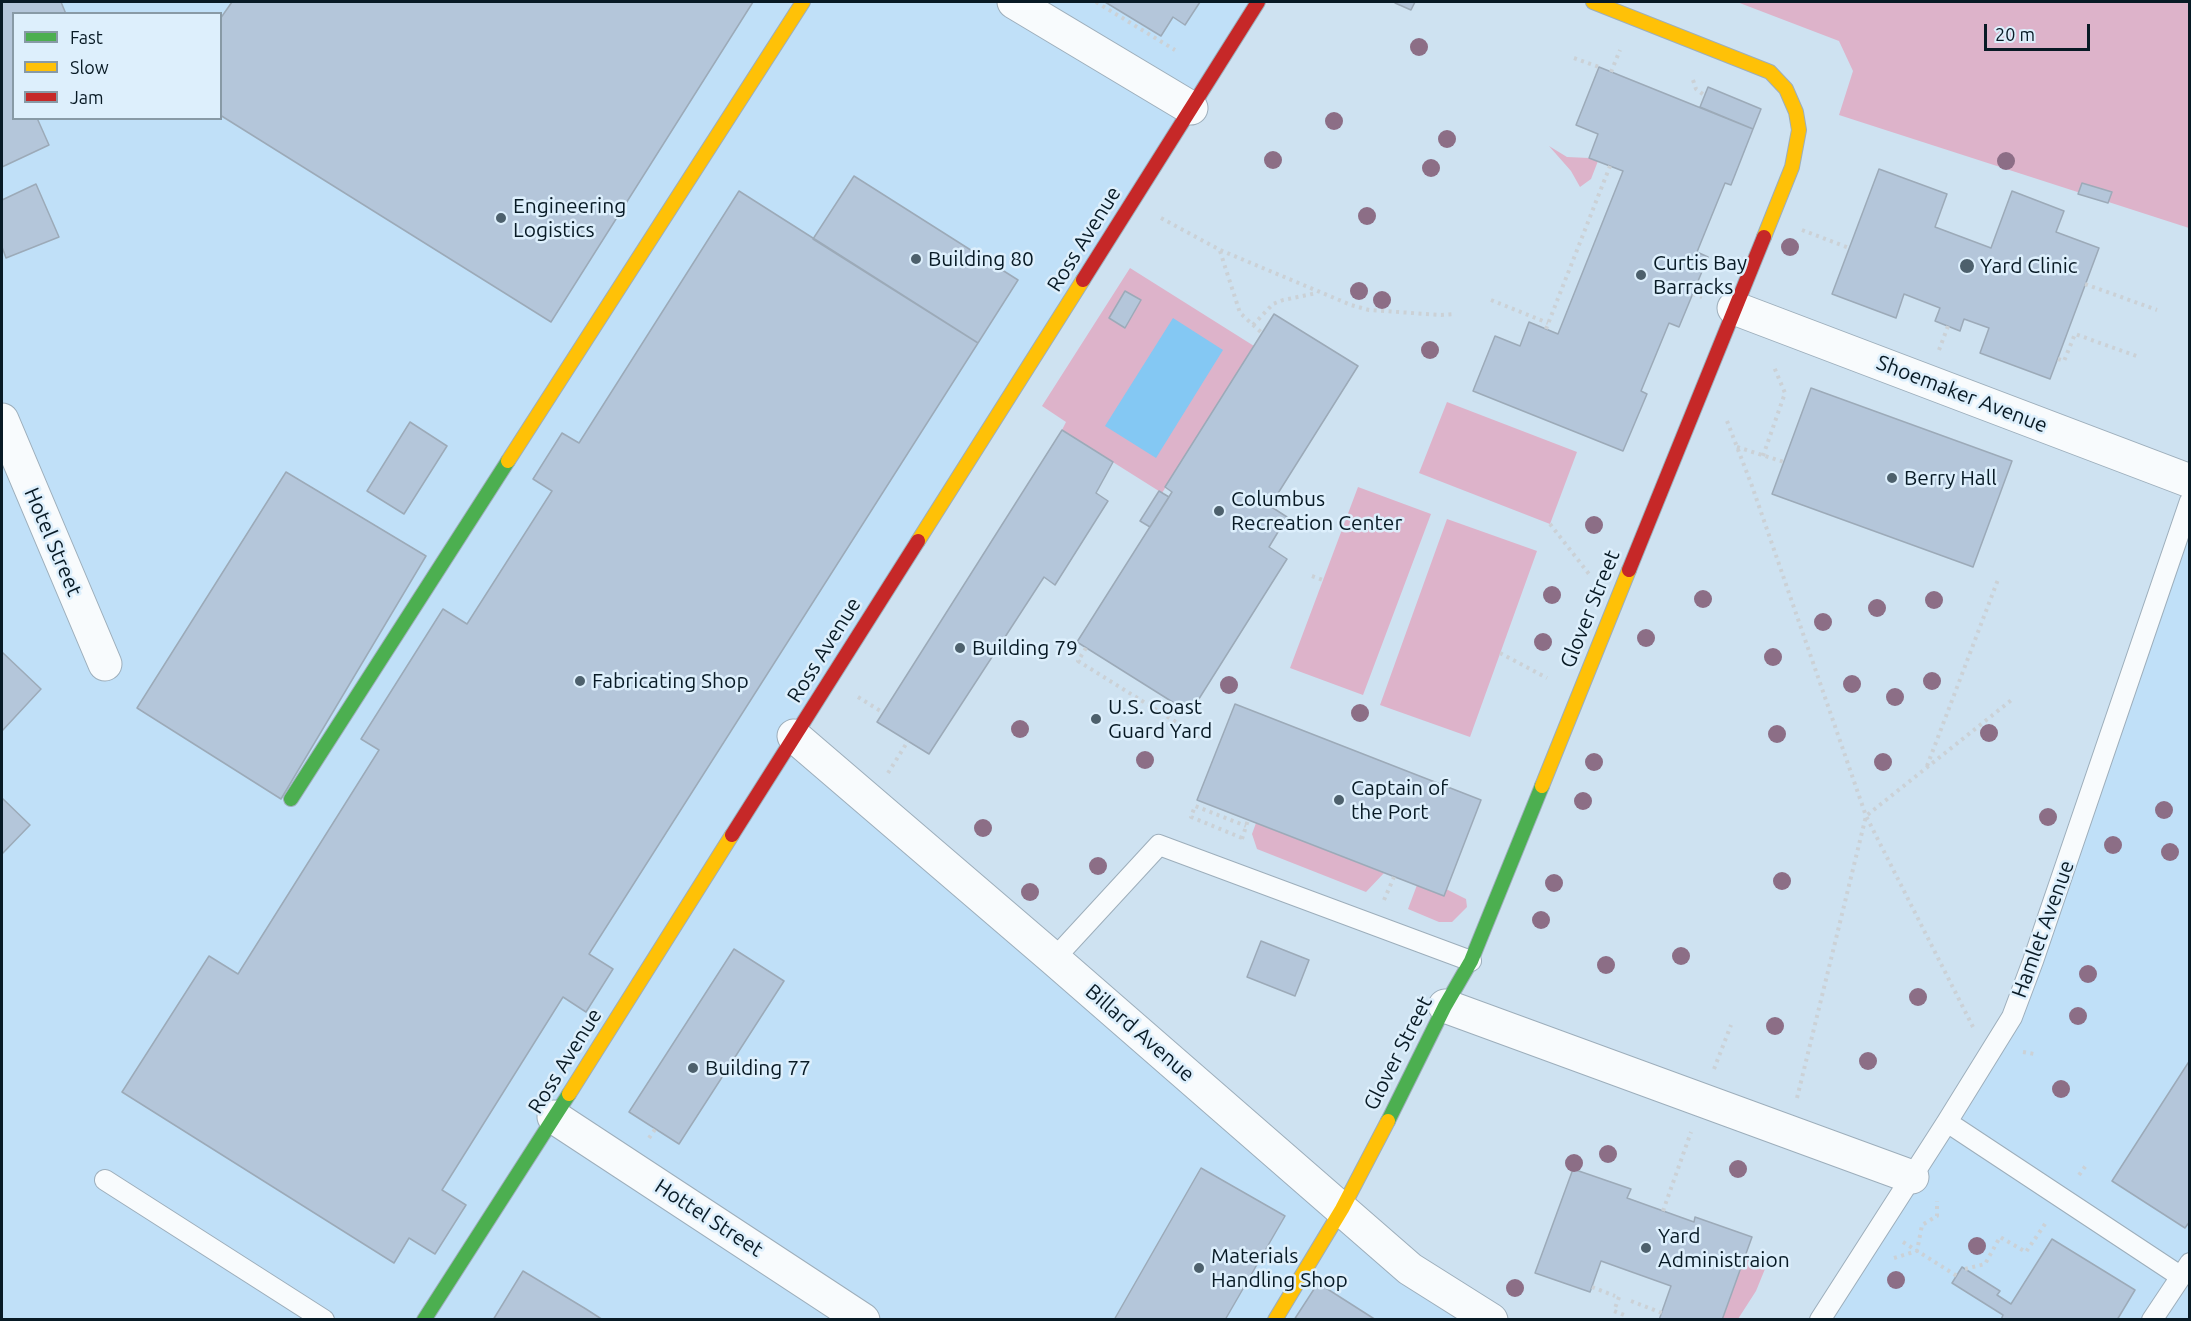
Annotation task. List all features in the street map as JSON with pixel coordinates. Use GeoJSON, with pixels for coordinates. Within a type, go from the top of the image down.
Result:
{"type":"FeatureCollection","features":[{"type":"Feature","properties":{"kind":"street"},"geometry":{"type":"LineString","coordinates":[[291,799],[803,2]]}},
{"type":"Feature","properties":{"kind":"street"},"geometry":{"type":"LineString","coordinates":[[1014,2],[1191,108]]}},
{"type":"Feature","properties":{"kind":"street","name":"Ross Avenue"},"geometry":{"type":"LineString","coordinates":[[424,1320],[554,1118],[1258,2]]}},
{"type":"Feature","properties":{"kind":"street","name":"Glover Street"},"geometry":{"type":"LineString","coordinates":[[1275,1320],[1342,1209],[1445,1006],[1471,961],[1792,167],[1799,130],[1796,112],[1786,89],[1770,72],[1593,2]]}},
{"type":"Feature","properties":{"kind":"street","name":"Shoemaker Avenue"},"geometry":{"type":"LineString","coordinates":[[1734,308],[2190,481]]}},
{"type":"Feature","properties":{"kind":"street","name":"Hotel Street"},"geometry":{"type":"LineString","coordinates":[[2,420],[105,664]]}},
{"type":"Feature","properties":{"kind":"street","name":"Billard Avenue"},"geometry":{"type":"LineString","coordinates":[[795,736],[1054,958],[1410,1269],[1491,1320]]}},
{"type":"Feature","properties":{"kind":"street"},"geometry":{"type":"LineString","coordinates":[[1445,1006],[1787,1131],[1924,1186]]}},
{"type":"Feature","properties":{"kind":"street","name":"Hottel Street"},"geometry":{"type":"LineString","coordinates":[[554,1118],[823,1309],[863,1320]]}},
{"type":"Feature","properties":{"kind":"lane","name":"Hamlet Avenue"},"geometry":{"type":"LineString","coordinates":[[1820,1320],[1924,1186],[1947,1122],[2012,1017],[2190,501]]}},
{"type":"Feature","properties":{"kind":"lane"},"geometry":{"type":"LineString","coordinates":[[1054,958],[1159,845],[1471,961]]}},
{"type":"Feature","properties":{"kind":"lane"},"geometry":{"type":"LineString","coordinates":[[1947,1122],[2185,1270],[2152,1320]]}},
{"type":"Feature","properties":{"kind":"lane"},"geometry":{"type":"LineString","coordinates":[[105,1180],[324,1320]]}},
{"type":"Feature","properties":{"kind":"path"},"geometry":{"type":"LineString","coordinates":[[1096,2],[1175,50]]}},
{"type":"Feature","properties":{"kind":"path"},"geometry":{"type":"LineString","coordinates":[[1611,72],[1620,49]]}},
{"type":"Feature","properties":{"kind":"path"},"geometry":{"type":"LineString","coordinates":[[1574,58],[1599,67]]}},
{"type":"Feature","properties":{"kind":"path"},"geometry":{"type":"LineString","coordinates":[[1693,79],[1696,89],[1704,95]]}},
{"type":"Feature","properties":{"kind":"path"},"geometry":{"type":"LineString","coordinates":[[1546,329],[1610,166]]}},
{"type":"Feature","properties":{"kind":"path"},"geometry":{"type":"LineString","coordinates":[[1155,215],[1220,250],[1318,293],[1368,310],[1455,314]]}},
{"type":"Feature","properties":{"kind":"path"},"geometry":{"type":"LineString","coordinates":[[1798,228],[1849,248]]}},
{"type":"Feature","properties":{"kind":"path"},"geometry":{"type":"LineString","coordinates":[[1220,250],[1240,313],[1262,333]]}},
{"type":"Feature","properties":{"kind":"path"},"geometry":{"type":"LineString","coordinates":[[2085,284],[2157,310]]}},
{"type":"Feature","properties":{"kind":"path"},"geometry":{"type":"LineString","coordinates":[[1252,325],[1273,304],[1318,293]]}},
{"type":"Feature","properties":{"kind":"path"},"geometry":{"type":"LineString","coordinates":[[1491,300],[1548,322]]}},
{"type":"Feature","properties":{"kind":"path"},"geometry":{"type":"LineString","coordinates":[[1937,355],[1948,326]]}},
{"type":"Feature","properties":{"kind":"path"},"geometry":{"type":"LineString","coordinates":[[2058,359],[2064,361],[2075,334],[2139,357]]}},
{"type":"Feature","properties":{"kind":"path"},"geometry":{"type":"LineString","coordinates":[[1763,456],[1785,393],[1774,367]]}},
{"type":"Feature","properties":{"kind":"path"},"geometry":{"type":"LineString","coordinates":[[1725,418],[1866,816],[1978,1036],[1995,1046],[2034,1054]]}},
{"type":"Feature","properties":{"kind":"path"},"geometry":{"type":"LineString","coordinates":[[1737,447],[1784,462]]}},
{"type":"Feature","properties":{"kind":"path"},"geometry":{"type":"LineString","coordinates":[[1550,524],[1590,575]]}},
{"type":"Feature","properties":{"kind":"path"},"geometry":{"type":"LineString","coordinates":[[1312,576],[1323,580]]}},
{"type":"Feature","properties":{"kind":"path"},"geometry":{"type":"LineString","coordinates":[[1927,767],[1999,577]]}},
{"type":"Feature","properties":{"kind":"path"},"geometry":{"type":"LineString","coordinates":[[1086,648],[1078,661],[1200,737]]}},
{"type":"Feature","properties":{"kind":"path"},"geometry":{"type":"LineString","coordinates":[[1500,653],[1550,680]]}},
{"type":"Feature","properties":{"kind":"path"},"geometry":{"type":"LineString","coordinates":[[852,694],[882,712]]}},
{"type":"Feature","properties":{"kind":"path"},"geometry":{"type":"LineString","coordinates":[[1787,1131],[1805,1068],[1866,816],[2014,698]]}},
{"type":"Feature","properties":{"kind":"path"},"geometry":{"type":"LineString","coordinates":[[886,776],[908,741]]}},
{"type":"Feature","properties":{"kind":"path"},"geometry":{"type":"LineString","coordinates":[[1242,838],[1191,818],[1196,806],[1246,826]]}},
{"type":"Feature","properties":{"kind":"path"},"geometry":{"type":"LineString","coordinates":[[1239,847],[1248,820]]}},
{"type":"Feature","properties":{"kind":"path"},"geometry":{"type":"LineString","coordinates":[[1382,903],[1394,877]]}},
{"type":"Feature","properties":{"kind":"path"},"geometry":{"type":"LineString","coordinates":[[1917,1251],[1922,1226],[1937,1216],[1924,1186]]}},
{"type":"Feature","properties":{"kind":"path"},"geometry":{"type":"LineString","coordinates":[[1965,1269],[1985,1264],[2000,1237],[2026,1252]]}},
{"type":"Feature","properties":{"kind":"path"},"geometry":{"type":"LineString","coordinates":[[1898,1238],[1957,1276]]}},
{"type":"Feature","properties":{"kind":"path"},"geometry":{"type":"LineString","coordinates":[[1888,1259],[1917,1251]]}},
{"type":"Feature","properties":{"kind":"path"},"geometry":{"type":"LineString","coordinates":[[1592,1287],[1617,1297],[1614,1311],[1624,1315],[1622,1320]]}},
{"type":"Feature","properties":{"kind":"path"},"geometry":{"type":"LineString","coordinates":[[1631,1302],[1662,1313]]}},
{"type":"Feature","properties":{"kind":"shaded area"},"geometry":{"type":"Polygon","coordinates":[[[2,2],[1257,2],[795,736],[1491,1319],[2,1320],[2,2]]]}},
{"type":"Feature","properties":{"kind":"shaded area"},"geometry":{"type":"Polygon","coordinates":[[[1737,2],[2189,2],[2189,228],[1839,115],[1853,71],[1839,41],[1737,2]]]}},
{"type":"Feature","properties":{"kind":"shaded area"},"geometry":{"type":"Polygon","coordinates":[[[1549,146],[1567,157],[1589,158],[1598,161],[1591,179],[1580,187],[1571,171],[1549,146]]]}},
{"type":"Feature","properties":{"kind":"shaded area"},"geometry":{"type":"Polygon","coordinates":[[[1130,268],[1254,346],[1162,493],[1062,430],[1066,422],[1042,406],[1130,268]]]}},
{"type":"Feature","properties":{"kind":"shaded area"},"geometry":{"type":"Polygon","coordinates":[[[1447,402],[1577,452],[1550,524],[1419,473],[1447,402]]]}},
{"type":"Feature","properties":{"kind":"shaded area"},"geometry":{"type":"Polygon","coordinates":[[[1358,487],[1431,514],[1363,695],[1290,668],[1358,487]]]}},
{"type":"Feature","properties":{"kind":"shaded area"},"geometry":{"type":"Polygon","coordinates":[[[2189,501],[2189,1319],[1820,1320],[2012,1017],[2189,501]]]}},
{"type":"Feature","properties":{"kind":"shaded area"},"geometry":{"type":"Polygon","coordinates":[[[1447,519],[1537,551],[1470,737],[1380,705],[1447,519]]]}},
{"type":"Feature","properties":{"kind":"shaded area"},"geometry":{"type":"Polygon","coordinates":[[[1256,823],[1384,873],[1366,892],[1257,849],[1252,834],[1256,823]]]}},
{"type":"Feature","properties":{"kind":"shaded area"},"geometry":{"type":"Polygon","coordinates":[[[1417,885],[1446,889],[1466,899],[1467,907],[1452,922],[1439,922],[1408,909],[1417,885]]]}},
{"type":"Feature","properties":{"kind":"shaded area"},"geometry":{"type":"Polygon","coordinates":[[[1746,1253],[1767,1264],[1756,1291],[1738,1319],[1722,1320],[1746,1253]]]}},
{"type":"Feature","properties":{"kind":"water"},"geometry":{"type":"Polygon","coordinates":[[[1173,318],[1223,350],[1156,458],[1105,426],[1173,318]]]}},
{"type":"Feature","properties":{"kind":"building"},"geometry":{"type":"Polygon","coordinates":[[[2,2],[61,2],[65,12],[12,12],[12,120],[38,120],[49,145],[2,167],[2,2]]]}},
{"type":"Feature","properties":{"kind":"building","name":"Engineering Logistics"},"geometry":{"type":"Polygon","coordinates":[[[232,2],[753,2],[551,322],[222,116],[222,16],[232,2]]]}},
{"type":"Feature","properties":{"kind":"building"},"geometry":{"type":"Polygon","coordinates":[[[1105,2],[1200,2],[1185,25],[1173,17],[1161,36],[1105,2]]]}},
{"type":"Feature","properties":{"kind":"building"},"geometry":{"type":"Polygon","coordinates":[[[1396,2],[1415,2],[1411,10],[1396,2]]]}},
{"type":"Feature","properties":{"kind":"building","name":"Curtis Bay Barracks"},"geometry":{"type":"Polygon","coordinates":[[[1599,67],[1753,129],[1731,185],[1725,183],[1697,252],[1708,257],[1679,327],[1669,323],[1641,391],[1647,394],[1623,451],[1473,391],[1495,336],[1520,346],[1529,322],[1558,334],[1623,171],[1589,158],[1598,134],[1576,125],[1599,67]]]}},
{"type":"Feature","properties":{"kind":"building"},"geometry":{"type":"Polygon","coordinates":[[[1708,87],[1761,109],[1753,129],[1700,107],[1708,87]]]}},
{"type":"Feature","properties":{"kind":"building","name":"Yard Clinic"},"geometry":{"type":"Polygon","coordinates":[[[1879,169],[1947,194],[1935,227],[1991,248],[2012,191],[2064,211],[2056,232],[2099,248],[2050,379],[1980,353],[1989,328],[1964,319],[1960,331],[1935,321],[1940,308],[1904,294],[1896,318],[1832,294],[1879,169]]]}},
{"type":"Feature","properties":{"kind":"building","name":"Building 80"},"geometry":{"type":"Polygon","coordinates":[[[854,176],[1018,280],[978,343],[813,239],[854,176]]]}},
{"type":"Feature","properties":{"kind":"building"},"geometry":{"type":"Polygon","coordinates":[[[2082,183],[2112,192],[2108,203],[2078,194],[2082,183]]]}},
{"type":"Feature","properties":{"kind":"building"},"geometry":{"type":"Polygon","coordinates":[[[36,184],[59,237],[6,258],[2,247],[2,200],[36,184]]]}},
{"type":"Feature","properties":{"kind":"building","name":"Fabricating Shop"},"geometry":{"type":"Polygon","coordinates":[[[739,191],[978,343],[589,954],[613,969],[586,1012],[563,997],[442,1190],[466,1205],[435,1254],[409,1238],[394,1263],[122,1092],[209,956],[238,974],[379,750],[361,739],[443,609],[467,624],[552,491],[533,479],[562,433],[579,443],[739,191]]]}},
{"type":"Feature","properties":{"kind":"building"},"geometry":{"type":"Polygon","coordinates":[[[1125,291],[1141,300],[1125,328],[1109,318],[1125,291]]]}},
{"type":"Feature","properties":{"kind":"building","name":"Columbus Recreation Center"},"geometry":{"type":"Polygon","coordinates":[[[1274,314],[1358,366],[1270,506],[1287,517],[1269,547],[1287,559],[1190,713],[1077,642],[1172,492],[1165,487],[1274,314]]]}},
{"type":"Feature","properties":{"kind":"building","name":"Berry Hall"},"geometry":{"type":"Polygon","coordinates":[[[1811,388],[2012,461],[1973,567],[1772,494],[1811,388]]]}},
{"type":"Feature","properties":{"kind":"building"},"geometry":{"type":"Polygon","coordinates":[[[410,422],[447,446],[404,514],[367,491],[410,422]]]}},
{"type":"Feature","properties":{"kind":"building","name":"Building 79"},"geometry":{"type":"Polygon","coordinates":[[[1062,430],[1113,462],[1096,493],[1108,501],[1055,585],[1044,577],[929,754],[877,722],[1062,430]]]}},
{"type":"Feature","properties":{"kind":"building"},"geometry":{"type":"Polygon","coordinates":[[[286,472],[426,556],[281,799],[137,708],[286,472]]]}},
{"type":"Feature","properties":{"kind":"building"},"geometry":{"type":"Polygon","coordinates":[[[1159,491],[1169,497],[1150,527],[1140,521],[1159,491]]]}},
{"type":"Feature","properties":{"kind":"building"},"geometry":{"type":"Polygon","coordinates":[[[2,652],[41,689],[2,731],[2,652]]]}},
{"type":"Feature","properties":{"kind":"building","name":"Captain of the Port"},"geometry":{"type":"Polygon","coordinates":[[[1235,704],[1481,800],[1444,896],[1197,800],[1235,704]]]}},
{"type":"Feature","properties":{"kind":"building"},"geometry":{"type":"Polygon","coordinates":[[[2,798],[30,825],[2,854],[2,798]]]}},
{"type":"Feature","properties":{"kind":"building"},"geometry":{"type":"Polygon","coordinates":[[[1261,941],[1309,960],[1295,996],[1247,977],[1261,941]]]}},
{"type":"Feature","properties":{"kind":"building","name":"Building 77"},"geometry":{"type":"Polygon","coordinates":[[[734,949],[784,981],[679,1144],[629,1112],[734,949]]]}},
{"type":"Feature","properties":{"kind":"building"},"geometry":{"type":"Polygon","coordinates":[[[2190,1060],[2190,1221],[2185,1228],[2112,1181],[2190,1060]]]}},
{"type":"Feature","properties":{"kind":"building","name":"Materials Handling Shop"},"geometry":{"type":"Polygon","coordinates":[[[1201,1168],[1285,1216],[1225,1320],[1114,1320],[1201,1168]]]}},
{"type":"Feature","properties":{"kind":"building","name":"Yard Administraion"},"geometry":{"type":"Polygon","coordinates":[[[1573,1169],[1631,1189],[1627,1198],[1694,1222],[1695,1217],[1752,1237],[1722,1320],[1659,1320],[1671,1286],[1601,1261],[1590,1292],[1535,1273],[1573,1169]]]}},
{"type":"Feature","properties":{"kind":"building"},"geometry":{"type":"Polygon","coordinates":[[[2052,1239],[2135,1290],[2117,1320],[2001,1320],[2003,1315],[1952,1283],[1962,1267],[2000,1291],[1997,1295],[2011,1304],[2052,1239]]]}},
{"type":"Feature","properties":{"kind":"building"},"geometry":{"type":"Polygon","coordinates":[[[523,1271],[586,1309],[603,1320],[493,1320],[523,1271]]]}},
{"type":"Feature","properties":{"kind":"building"},"geometry":{"type":"Polygon","coordinates":[[[1318,1283],[1376,1320],[1294,1320],[1318,1283]]]}},
{"type":"Feature","properties":{"kind":"traffic: fast"},"geometry":{"type":"LineString","coordinates":[[291,799],[508,461]]}},
{"type":"Feature","properties":{"kind":"traffic: fast"},"geometry":{"type":"LineString","coordinates":[[1388,1121],[1445,1006],[1471,961],[1542,786]]}},
{"type":"Feature","properties":{"kind":"traffic: fast"},"geometry":{"type":"LineString","coordinates":[[424,1320],[569,1094]]}},
{"type":"Feature","properties":{"kind":"traffic: slow"},"geometry":{"type":"LineString","coordinates":[[508,461],[803,2]]}},
{"type":"Feature","properties":{"kind":"traffic: slow"},"geometry":{"type":"LineString","coordinates":[[1593,2],[1770,72],[1786,89],[1796,112],[1799,130],[1792,167],[1764,237]]}},
{"type":"Feature","properties":{"kind":"traffic: slow"},"geometry":{"type":"LineString","coordinates":[[918,541],[1083,280]]}},
{"type":"Feature","properties":{"kind":"traffic: slow"},"geometry":{"type":"LineString","coordinates":[[1542,786],[1629,570]]}},
{"type":"Feature","properties":{"kind":"traffic: slow"},"geometry":{"type":"LineString","coordinates":[[569,1094],[732,835]]}},
{"type":"Feature","properties":{"kind":"traffic: slow"},"geometry":{"type":"LineString","coordinates":[[1275,1320],[1342,1209],[1388,1121]]}},
{"type":"Feature","properties":{"kind":"traffic: jam"},"geometry":{"type":"LineString","coordinates":[[1083,280],[1258,2]]}},
{"type":"Feature","properties":{"kind":"traffic: jam"},"geometry":{"type":"LineString","coordinates":[[1629,570],[1764,237]]}},
{"type":"Feature","properties":{"kind":"traffic: jam"},"geometry":{"type":"LineString","coordinates":[[732,835],[918,541]]}},
{"type":"Feature","properties":{"kind":"place","name":"Engineering Logistics"},"geometry":{"type":"Point","coordinates":[501,218]}},
{"type":"Feature","properties":{"kind":"place","name":"Building 80"},"geometry":{"type":"Point","coordinates":[916,259]}},
{"type":"Feature","properties":{"kind":"place","name":"Yard Clinic"},"geometry":{"type":"Point","coordinates":[1967,266]}},
{"type":"Feature","properties":{"kind":"place","name":"Curtis Bay Barracks"},"geometry":{"type":"Point","coordinates":[1641,275]}},
{"type":"Feature","properties":{"kind":"place","name":"Berry Hall"},"geometry":{"type":"Point","coordinates":[1892,478]}},
{"type":"Feature","properties":{"kind":"place","name":"Columbus Recreation Center"},"geometry":{"type":"Point","coordinates":[1219,511]}},
{"type":"Feature","properties":{"kind":"place","name":"Building 79"},"geometry":{"type":"Point","coordinates":[960,648]}},
{"type":"Feature","properties":{"kind":"place","name":"Fabricating Shop"},"geometry":{"type":"Point","coordinates":[580,681]}},
{"type":"Feature","properties":{"kind":"place","name":"U.S. Coast Guard Yard"},"geometry":{"type":"Point","coordinates":[1096,719]}},
{"type":"Feature","properties":{"kind":"place","name":"Captain of the Port"},"geometry":{"type":"Point","coordinates":[1339,800]}},
{"type":"Feature","properties":{"kind":"place","name":"Building 77"},"geometry":{"type":"Point","coordinates":[693,1068]}},
{"type":"Feature","properties":{"kind":"place","name":"Yard Administraion"},"geometry":{"type":"Point","coordinates":[1646,1248]}},
{"type":"Feature","properties":{"kind":"place","name":"Materials Handling Shop"},"geometry":{"type":"Point","coordinates":[1199,1268]}}]}
